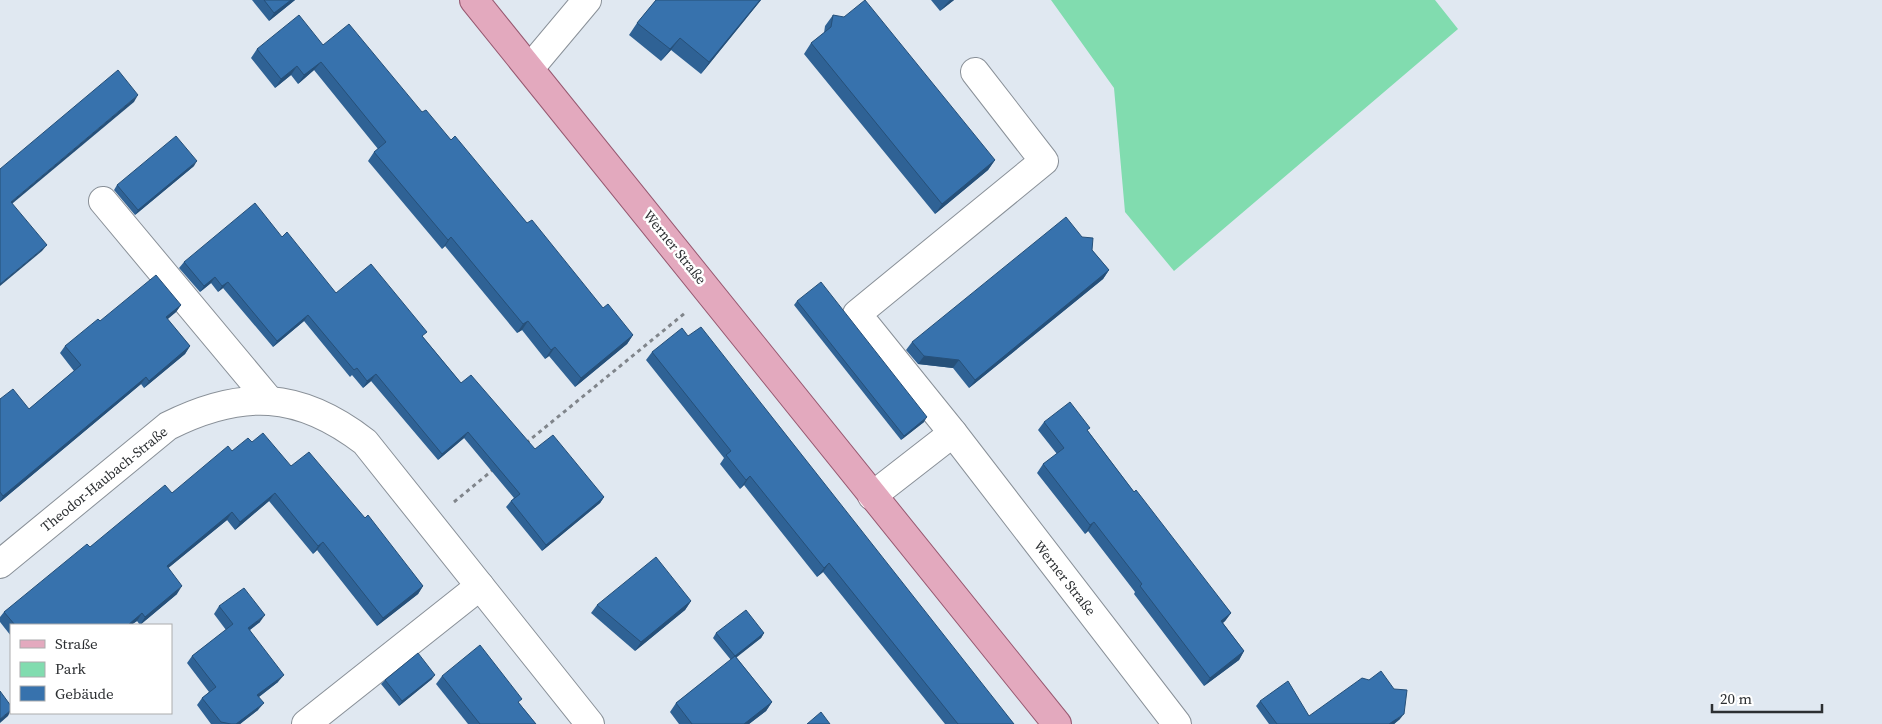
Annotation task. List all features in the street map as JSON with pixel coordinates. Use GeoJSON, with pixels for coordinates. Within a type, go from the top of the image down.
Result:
{"type":"FeatureCollection","features":[{"type":"Feature","properties":{"kind":"main road","name":"Werner Straße"},"geometry":{"type":"LineString","coordinates":[[474,0],[1057,724]]}},
{"type":"Feature","properties":{"kind":"street"},"geometry":{"type":"LineString","coordinates":[[530,68],[587,0]]}},
{"type":"Feature","properties":{"kind":"street","name":"Werner Straße"},"geometry":{"type":"LineString","coordinates":[[975,72],[1044,161],[857,314],[953,433],[1177,724]]}},
{"type":"Feature","properties":{"kind":"street"},"geometry":{"type":"LineString","coordinates":[[103,201],[269,400]]}},
{"type":"Feature","properties":{"kind":"street","name":"Theodor-Haubach-Straße"},"geometry":{"type":"LineString","coordinates":[[2,559],[152,437],[168,426],[192,414],[237,402],[269,400],[309,410],[332,419],[366,442],[590,724]]}},
{"type":"Feature","properties":{"kind":"street"},"geometry":{"type":"LineString","coordinates":[[872,496],[953,433]]}},
{"type":"Feature","properties":{"kind":"street"},"geometry":{"type":"LineString","coordinates":[[306,724],[480,586]]}},
{"type":"Feature","properties":{"kind":"path"},"geometry":{"type":"LineString","coordinates":[[521,447],[711,292]]}},
{"type":"Feature","properties":{"kind":"path"},"geometry":{"type":"LineString","coordinates":[[430,521],[498,465]]}},
{"type":"Feature","properties":{"kind":"green space"},"geometry":{"type":"Polygon","coordinates":[[[1051,0],[1435,0],[1458,29],[1174,271],[1125,212],[1114,88],[1051,0]]]}},
{"type":"Feature","properties":{"kind":"building"},"geometry":{"type":"Polygon","coordinates":[[[264,0],[291,0],[274,13],[264,0]]]}},
{"type":"Feature","properties":{"kind":"building"},"geometry":{"type":"Polygon","coordinates":[[[656,0],[760,0],[709,62],[680,38],[670,49],[637,23],[656,0]]]}},
{"type":"Feature","properties":{"kind":"building"},"geometry":{"type":"Polygon","coordinates":[[[865,0],[995,160],[942,204],[811,43],[831,27],[833,15],[844,17],[865,0]]]}},
{"type":"Feature","properties":{"kind":"building"},"geometry":{"type":"Polygon","coordinates":[[[299,15],[323,45],[349,24],[422,112],[426,110],[451,140],[455,136],[527,223],[532,220],[603,308],[608,304],[633,335],[581,378],[555,347],[551,350],[528,321],[523,324],[451,237],[448,240],[374,152],[386,142],[321,62],[304,75],[297,66],[281,79],[257,49],[299,15]]]}},
{"type":"Feature","properties":{"kind":"building"},"geometry":{"type":"Polygon","coordinates":[[[118,70],[138,95],[11,202],[47,245],[0,284],[0,169],[118,70]]]}},
{"type":"Feature","properties":{"kind":"building"},"geometry":{"type":"Polygon","coordinates":[[[176,136],[197,161],[138,210],[117,185],[176,136]]]}},
{"type":"Feature","properties":{"kind":"building"},"geometry":{"type":"Polygon","coordinates":[[[255,203],[282,237],[287,232],[336,293],[371,264],[427,332],[422,336],[461,383],[471,375],[535,449],[553,435],[604,497],[546,545],[511,501],[520,494],[468,432],[442,454],[376,374],[367,381],[357,368],[354,370],[308,315],[277,341],[228,282],[222,286],[215,277],[204,286],[184,262],[255,203]]]}},
{"type":"Feature","properties":{"kind":"building"},"geometry":{"type":"Polygon","coordinates":[[[1066,217],[1082,237],[1093,238],[1092,250],[1109,270],[975,380],[959,360],[924,356],[912,342],[1066,217]]]}},
{"type":"Feature","properties":{"kind":"building"},"geometry":{"type":"Polygon","coordinates":[[[156,275],[181,305],[166,317],[190,346],[149,381],[146,377],[3,496],[0,492],[0,399],[13,389],[29,409],[81,365],[65,346],[98,319],[100,321],[156,275]]]}},
{"type":"Feature","properties":{"kind":"building"},"geometry":{"type":"Polygon","coordinates":[[[821,282],[927,417],[904,436],[797,301],[821,282]]]}},
{"type":"Feature","properties":{"kind":"building"},"geometry":{"type":"Polygon","coordinates":[[[701,327],[1014,724],[958,724],[829,563],[824,568],[750,476],[746,480],[726,455],[731,451],[652,352],[682,328],[688,336],[701,327]]]}},
{"type":"Feature","properties":{"kind":"building"},"geometry":{"type":"Polygon","coordinates":[[[1070,402],[1090,428],[1087,430],[1134,492],[1136,490],[1231,613],[1221,621],[1244,651],[1210,678],[1140,586],[1142,584],[1094,522],[1090,525],[1043,464],[1064,448],[1044,422],[1070,402]]]}},
{"type":"Feature","properties":{"kind":"building"},"geometry":{"type":"Polygon","coordinates":[[[263,433],[291,466],[309,452],[365,518],[368,515],[423,586],[383,618],[323,542],[318,546],[275,493],[240,522],[232,512],[167,566],[182,586],[145,617],[142,613],[129,624],[14,624],[4,612],[87,544],[90,547],[165,485],[172,493],[228,446],[232,451],[248,438],[252,442],[263,433]]]}},
{"type":"Feature","properties":{"kind":"building"},"geometry":{"type":"Polygon","coordinates":[[[656,557],[691,601],[641,642],[597,605],[656,557]]]}},
{"type":"Feature","properties":{"kind":"building"},"geometry":{"type":"Polygon","coordinates":[[[244,588],[265,615],[248,628],[284,675],[257,695],[264,703],[236,724],[231,724],[221,722],[202,698],[216,687],[192,656],[233,624],[219,606],[244,588]]]}},
{"type":"Feature","properties":{"kind":"building"},"geometry":{"type":"Polygon","coordinates":[[[746,610],[764,633],[735,656],[716,633],[746,610]]]}},
{"type":"Feature","properties":{"kind":"building"},"geometry":{"type":"Polygon","coordinates":[[[480,645],[522,699],[518,702],[536,724],[480,724],[442,676],[480,645]]]}},
{"type":"Feature","properties":{"kind":"building"},"geometry":{"type":"Polygon","coordinates":[[[418,653],[435,675],[402,701],[385,680],[418,653]]]}},
{"type":"Feature","properties":{"kind":"building"},"geometry":{"type":"Polygon","coordinates":[[[735,656],[772,702],[744,724],[692,724],[676,703],[735,656]]]}},
{"type":"Feature","properties":{"kind":"building"},"geometry":{"type":"Polygon","coordinates":[[[1381,671],[1394,689],[1407,690],[1404,714],[1389,724],[1277,724],[1260,701],[1288,681],[1309,716],[1362,678],[1369,680],[1381,671]]]}},
{"type":"Feature","properties":{"kind":"building"},"geometry":{"type":"Polygon","coordinates":[[[0,691],[10,705],[10,711],[0,719],[0,691]]]}},
{"type":"Feature","properties":{"kind":"building"},"geometry":{"type":"Polygon","coordinates":[[[821,712],[830,724],[807,724],[821,712]]]}}]}
